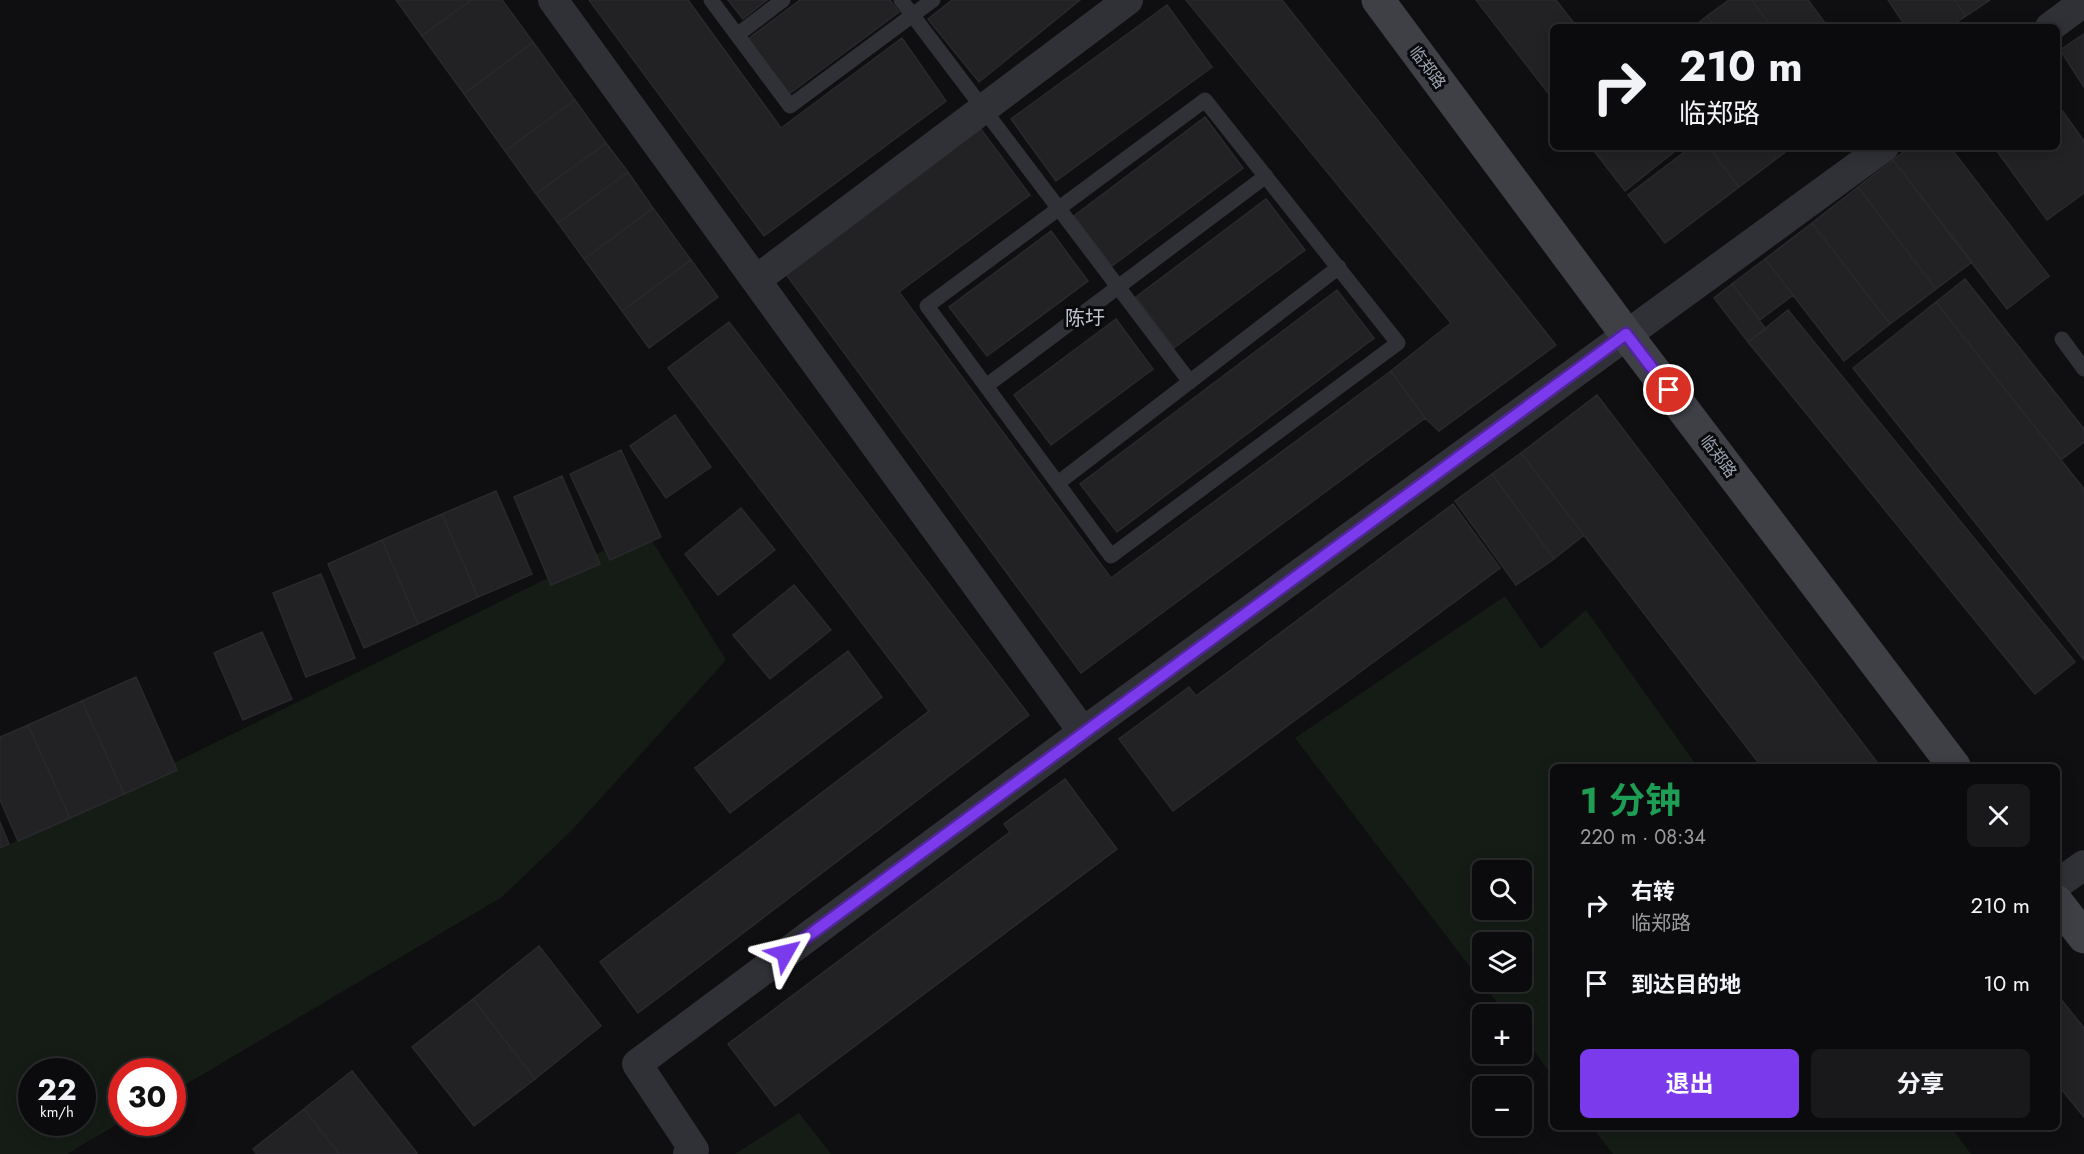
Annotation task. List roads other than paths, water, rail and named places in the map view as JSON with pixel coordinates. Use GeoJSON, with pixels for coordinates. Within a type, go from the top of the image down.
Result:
{"type":"FeatureCollection","features":[{"type":"Feature","properties":{"kind":"main road","name":"临郑路"},"geometry":{"type":"LineString","coordinates":[[1377,0],[1626,334],[1952,764]]}},
{"type":"Feature","properties":{"kind":"main road"},"geometry":{"type":"LineString","coordinates":[[2060,906],[2084,937]]}},
{"type":"Feature","properties":{"kind":"street"},"geometry":{"type":"LineString","coordinates":[[553,0],[1083,732]]}},
{"type":"Feature","properties":{"kind":"street"},"geometry":{"type":"LineString","coordinates":[[756,280],[1128,0]]}},
{"type":"Feature","properties":{"kind":"street"},"geometry":{"type":"LineString","coordinates":[[2054,24],[2084,2]]}},
{"type":"Feature","properties":{"kind":"street"},"geometry":{"type":"LineString","coordinates":[[688,1154],[694,1150],[637,1064],[1083,732],[1880,150]]}},
{"type":"Feature","properties":{"kind":"street"},"geometry":{"type":"LineString","coordinates":[[2060,882],[2084,865]]}},
{"type":"Feature","properties":{"kind":"lane"},"geometry":{"type":"LineString","coordinates":[[711,0],[790,106],[933,0]]}},
{"type":"Feature","properties":{"kind":"lane"},"geometry":{"type":"LineString","coordinates":[[737,35],[783,0]]}},
{"type":"Feature","properties":{"kind":"lane"},"geometry":{"type":"LineString","coordinates":[[901,0],[1190,382]]}},
{"type":"Feature","properties":{"kind":"lane"},"geometry":{"type":"LineString","coordinates":[[1205,100],[1398,343],[1111,556],[927,306],[1058,208],[1205,100]]}},
{"type":"Feature","properties":{"kind":"lane"},"geometry":{"type":"LineString","coordinates":[[986,386],[1266,177]]}},
{"type":"Feature","properties":{"kind":"lane"},"geometry":{"type":"LineString","coordinates":[[1058,483],[1339,267]]}},
{"type":"Feature","properties":{"kind":"lane"},"geometry":{"type":"LineString","coordinates":[[2062,339],[2084,369]]}},
{"type":"Feature","properties":{"kind":"district","name":"陈圩"},"geometry":{"type":"Point","coordinates":[1085,318]}}]}
